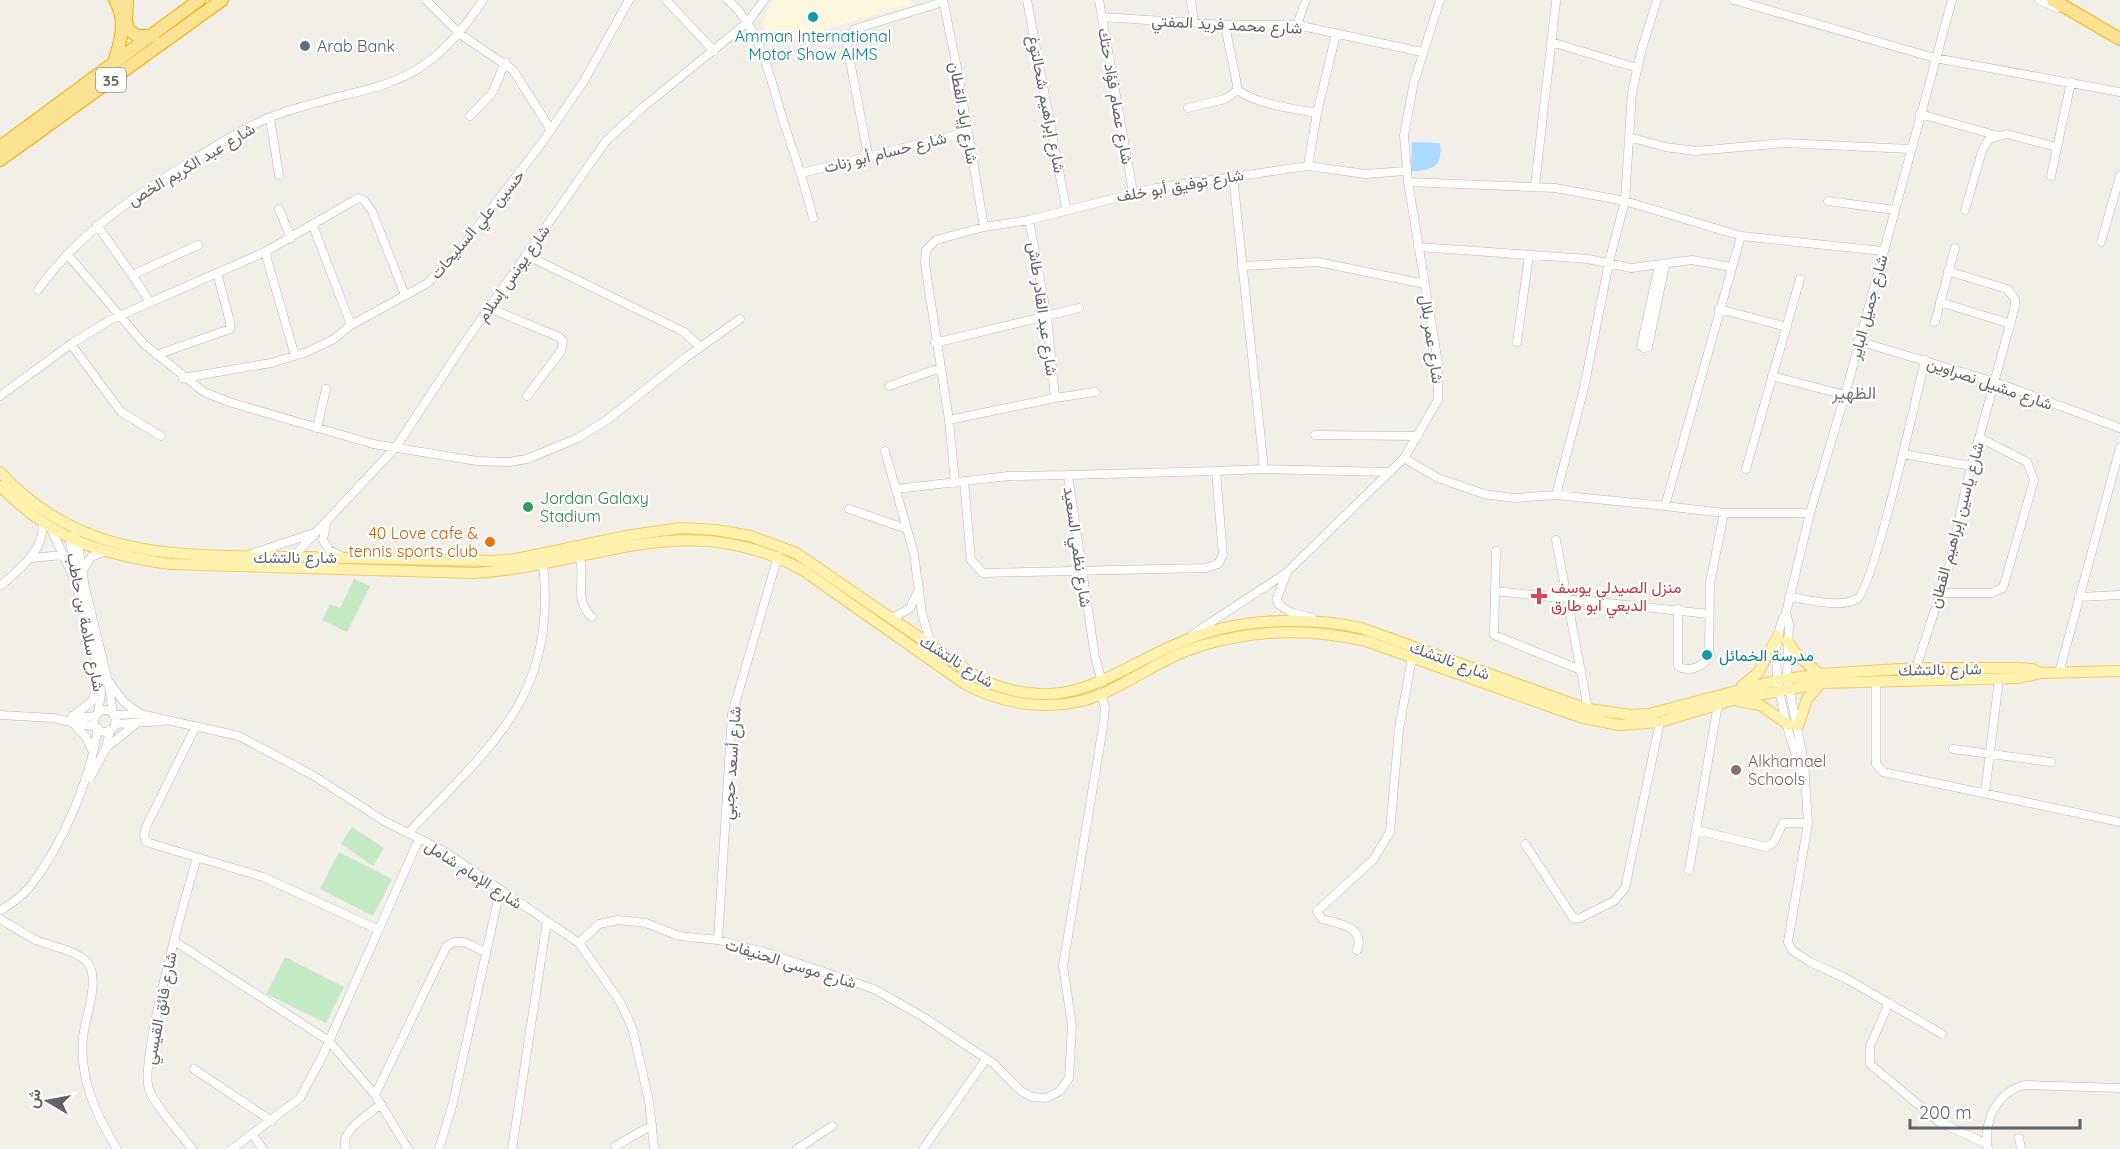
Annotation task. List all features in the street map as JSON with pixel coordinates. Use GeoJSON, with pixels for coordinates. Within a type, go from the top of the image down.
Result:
{"type":"FeatureCollection","features":[{"type":"Feature","properties":{"kind":"highway"},"geometry":{"type":"LineString","coordinates":[[113,65],[122,33],[116,0]]}},
{"type":"Feature","properties":{"kind":"highway"},"geometry":{"type":"LineString","coordinates":[[127,0],[126,22],[129,30],[137,36],[153,36]]}},
{"type":"Feature","properties":{"kind":"highway","name":"35"},"geometry":{"type":"LineString","coordinates":[[0,147],[199,0]]}},
{"type":"Feature","properties":{"kind":"highway","name":"35"},"geometry":{"type":"LineString","coordinates":[[0,160],[222,0]]}},
{"type":"Feature","properties":{"kind":"highway"},"geometry":{"type":"LineString","coordinates":[[2053,0],[2120,39]]}},
{"type":"Feature","properties":{"kind":"main road","name":"شارع نالتشك"},"geometry":{"type":"LineString","coordinates":[[0,472],[33,503],[75,535],[107,552],[170,564],[474,573],[686,539],[742,544],[778,556],[872,612],[891,619],[980,679],[1024,694],[1068,692],[1102,682],[1181,641],[1248,625],[1295,621],[1331,623],[1380,634],[1588,709],[1613,714],[1649,714],[1783,684],[1916,668],[2017,668],[2032,669],[2042,674]]}},
{"type":"Feature","properties":{"kind":"main road","name":"شارع نالتشك"},"geometry":{"type":"LineString","coordinates":[[0,486],[47,526],[75,535],[163,553],[237,557],[500,560],[680,528],[716,530],[750,536],[783,546],[872,612],[950,675],[976,689],[1005,700],[1054,705],[1083,700],[1101,694],[1189,650],[1230,638],[1263,633],[1305,632],[1366,641],[1596,722],[1629,725],[1660,722],[1718,704],[1735,695]]}},
{"type":"Feature","properties":{"kind":"main road"},"geometry":{"type":"LineString","coordinates":[[1782,639],[1820,679],[1793,725],[1760,705],[1735,695],[1758,673],[1782,639]]}},
{"type":"Feature","properties":{"kind":"main road","name":"شارع نالتشك"},"geometry":{"type":"LineString","coordinates":[[1820,679],[1875,681],[1999,679],[2032,678],[2042,674],[2059,673],[2120,672]]}},
{"type":"Feature","properties":{"kind":"street"},"geometry":{"type":"LineString","coordinates":[[426,0],[460,34],[505,62],[516,74],[551,130]]}},
{"type":"Feature","properties":{"kind":"street","name":"شارع عبد الكريم الخص"},"geometry":{"type":"LineString","coordinates":[[38,290],[66,254],[97,225],[146,189],[229,137],[270,118],[399,80],[434,60],[460,34],[483,0]]}},
{"type":"Feature","properties":{"kind":"street","name":"حسين علي السليحات"},"geometry":{"type":"LineString","coordinates":[[183,378],[271,363],[295,356],[334,339],[351,325],[420,289],[458,252],[551,130],[596,60],[629,0]]}},
{"type":"Feature","properties":{"kind":"street"},"geometry":{"type":"LineString","coordinates":[[666,0],[714,51]]}},
{"type":"Feature","properties":{"kind":"street"},"geometry":{"type":"LineString","coordinates":[[728,0],[748,22],[768,71],[802,173],[813,218]]}},
{"type":"Feature","properties":{"kind":"street","name":"شارع يونس إسلام"},"geometry":{"type":"LineString","coordinates":[[285,567],[312,533],[330,518],[396,447],[489,308],[606,141],[636,113],[748,22],[764,0]]}},
{"type":"Feature","properties":{"kind":"street","name":"شارع إبراهيم شحالتوغ"},"geometry":{"type":"LineString","coordinates":[[1027,0],[1066,208]]}},
{"type":"Feature","properties":{"kind":"street","name":"شارع عصام فؤاد حتك"},"geometry":{"type":"LineString","coordinates":[[1099,0],[1133,192]]}},
{"type":"Feature","properties":{"kind":"street"},"geometry":{"type":"LineString","coordinates":[[1191,0],[1194,23]]}},
{"type":"Feature","properties":{"kind":"street"},"geometry":{"type":"LineString","coordinates":[[1297,25],[1306,0]]}},
{"type":"Feature","properties":{"kind":"street","name":"شارع عمر بلال"},"geometry":{"type":"LineString","coordinates":[[1181,641],[1286,573],[1404,458],[1434,409],[1439,392],[1438,363],[1406,171],[1405,126],[1422,52],[1440,0]]}},
{"type":"Feature","properties":{"kind":"street"},"geometry":{"type":"LineString","coordinates":[[1556,495],[1584,388],[1606,264],[1625,201],[1629,136],[1637,69],[1657,0]]}},
{"type":"Feature","properties":{"kind":"street"},"geometry":{"type":"LineString","coordinates":[[1734,0],[1935,58],[2120,92]]}},
{"type":"Feature","properties":{"kind":"street","name":"شارع جميل الباير"},"geometry":{"type":"LineString","coordinates":[[1889,1003],[1810,963],[1792,950],[1788,942],[1808,823],[1804,777],[1783,684],[1780,622],[1786,614],[1810,513],[1845,395],[1882,251],[1952,0]]}},
{"type":"Feature","properties":{"kind":"street"},"geometry":{"type":"LineString","coordinates":[[2039,0],[2089,24],[2100,26]]}},
{"type":"Feature","properties":{"kind":"street"},"geometry":{"type":"LineString","coordinates":[[868,155],[849,63],[846,40],[848,35],[855,29],[943,1]]}},
{"type":"Feature","properties":{"kind":"street","name":"شارع إياد القطان"},"geometry":{"type":"LineString","coordinates":[[943,1],[984,227]]}},
{"type":"Feature","properties":{"kind":"street"},"geometry":{"type":"LineString","coordinates":[[1535,186],[1556,2]]}},
{"type":"Feature","properties":{"kind":"street","name":"شارع محمد فريد المفتي"},"geometry":{"type":"LineString","coordinates":[[1102,17],[1225,25],[1297,25],[1422,52]]}},
{"type":"Feature","properties":{"kind":"street"},"geometry":{"type":"LineString","coordinates":[[1225,25],[1238,90],[1244,95],[1317,113]]}},
{"type":"Feature","properties":{"kind":"street"},"geometry":{"type":"LineString","coordinates":[[1308,166],[1317,113],[1336,34]]}},
{"type":"Feature","properties":{"kind":"street"},"geometry":{"type":"LineString","coordinates":[[1551,42],[1637,69]]}},
{"type":"Feature","properties":{"kind":"street"},"geometry":{"type":"LineString","coordinates":[[470,116],[493,92],[499,70],[505,62]]}},
{"type":"Feature","properties":{"kind":"street"},"geometry":{"type":"LineString","coordinates":[[2051,176],[2071,82]]}},
{"type":"Feature","properties":{"kind":"street"},"geometry":{"type":"LineString","coordinates":[[1188,108],[1225,99],[1238,90]]}},
{"type":"Feature","properties":{"kind":"street"},"geometry":{"type":"LineString","coordinates":[[1920,114],[1995,135],[2007,134],[2057,147]]}},
{"type":"Feature","properties":{"kind":"street"},"geometry":{"type":"LineString","coordinates":[[270,118],[279,175]]}},
{"type":"Feature","properties":{"kind":"street","name":"شارع حسام أبو زنات"},"geometry":{"type":"LineString","coordinates":[[802,173],[968,132]]}},
{"type":"Feature","properties":{"kind":"street"},"geometry":{"type":"LineString","coordinates":[[1965,210],[1983,147],[1995,135]]}},
{"type":"Feature","properties":{"kind":"street"},"geometry":{"type":"LineString","coordinates":[[1629,136],[1665,147],[1696,151],[1784,143],[1910,149]]}},
{"type":"Feature","properties":{"kind":"street","name":"شارع توفيق أبو خلف"},"geometry":{"type":"LineString","coordinates":[[935,344],[925,264],[926,250],[936,240],[984,227],[1029,220],[1066,208],[1133,192],[1233,176],[1308,166],[1365,174],[1406,171]]}},
{"type":"Feature","properties":{"kind":"street"},"geometry":{"type":"LineString","coordinates":[[1233,176],[1264,469]]}},
{"type":"Feature","properties":{"kind":"street"},"geometry":{"type":"LineString","coordinates":[[2101,242],[2120,176]]}},
{"type":"Feature","properties":{"kind":"street"},"geometry":{"type":"LineString","coordinates":[[1408,182],[1535,186],[1625,201],[1742,236],[1882,251]]}},
{"type":"Feature","properties":{"kind":"street"},"geometry":{"type":"LineString","coordinates":[[0,396],[71,344],[118,315],[265,252],[358,198],[364,200],[375,217],[405,295]]}},
{"type":"Feature","properties":{"kind":"street"},"geometry":{"type":"LineString","coordinates":[[1828,201],[1894,210]]}},
{"type":"Feature","properties":{"kind":"street"},"geometry":{"type":"LineString","coordinates":[[279,208],[291,238]]}},
{"type":"Feature","properties":{"kind":"street","name":"شارع عبد القادر طاش"},"geometry":{"type":"LineString","coordinates":[[1029,220],[1047,317],[1054,398]]}},
{"type":"Feature","properties":{"kind":"street"},"geometry":{"type":"LineString","coordinates":[[97,225],[150,302]]}},
{"type":"Feature","properties":{"kind":"street"},"geometry":{"type":"LineString","coordinates":[[313,226],[351,325]]}},
{"type":"Feature","properties":{"kind":"street"},"geometry":{"type":"LineString","coordinates":[[1665,506],[1730,269],[1742,236]]}},
{"type":"Feature","properties":{"kind":"street"},"geometry":{"type":"LineString","coordinates":[[132,275],[198,245]]}},
{"type":"Feature","properties":{"kind":"street"},"geometry":{"type":"LineString","coordinates":[[1418,247],[1529,255],[1631,268],[1692,264],[1730,269]]}},
{"type":"Feature","properties":{"kind":"street"},"geometry":{"type":"LineString","coordinates":[[1935,322],[1955,248]]}},
{"type":"Feature","properties":{"kind":"street"},"geometry":{"type":"LineString","coordinates":[[265,252],[295,356]]}},
{"type":"Feature","properties":{"kind":"street"},"geometry":{"type":"LineString","coordinates":[[66,254],[156,355],[204,392],[229,402],[373,444],[477,461],[509,462],[527,459],[559,447],[608,420],[700,347],[740,319]]}},
{"type":"Feature","properties":{"kind":"street"},"geometry":{"type":"LineString","coordinates":[[526,255],[684,332],[700,347]]}},
{"type":"Feature","properties":{"kind":"street"},"geometry":{"type":"LineString","coordinates":[[1517,342],[1529,255]]}},
{"type":"Feature","properties":{"kind":"street"},"geometry":{"type":"LineString","coordinates":[[1242,266],[1318,262],[1425,284]]}},
{"type":"Feature","properties":{"kind":"street"},"geometry":{"type":"LineString","coordinates":[[1647,334],[1662,267]]}},
{"type":"Feature","properties":{"kind":"street","name":"شارع ياسين إبراهيم القطان"},"geometry":{"type":"LineString","coordinates":[[1916,668],[1941,593],[1971,466],[2015,306],[2011,292],[1948,271]]}},
{"type":"Feature","properties":{"kind":"street"},"geometry":{"type":"LineString","coordinates":[[156,355],[230,329],[217,273]]}},
{"type":"Feature","properties":{"kind":"street"},"geometry":{"type":"LineString","coordinates":[[1746,468],[1800,279]]}},
{"type":"Feature","properties":{"kind":"street"},"geometry":{"type":"LineString","coordinates":[[1940,302],[2011,324]]}},
{"type":"Feature","properties":{"kind":"street"},"geometry":{"type":"LineString","coordinates":[[489,308],[559,337],[563,341],[561,351],[526,396]]}},
{"type":"Feature","properties":{"kind":"street"},"geometry":{"type":"LineString","coordinates":[[1079,308],[935,344],[960,482],[971,560],[978,570],[997,574],[1082,573],[1206,568],[1218,564],[1224,549],[1216,471]]}},
{"type":"Feature","properties":{"kind":"street"},"geometry":{"type":"LineString","coordinates":[[1719,309],[1787,327]]}},
{"type":"Feature","properties":{"kind":"street","name":"شارع مشيل نصراوين"},"geometry":{"type":"LineString","coordinates":[[1858,341],[1995,382],[2120,428]]}},
{"type":"Feature","properties":{"kind":"street"},"geometry":{"type":"LineString","coordinates":[[71,344],[121,412],[160,436]]}},
{"type":"Feature","properties":{"kind":"street"},"geometry":{"type":"LineString","coordinates":[[1789,597],[1839,602],[1855,600],[1862,594],[1872,567],[1903,453],[1925,360]]}},
{"type":"Feature","properties":{"kind":"street"},"geometry":{"type":"LineString","coordinates":[[889,386],[940,368]]}},
{"type":"Feature","properties":{"kind":"street"},"geometry":{"type":"LineString","coordinates":[[1772,376],[1845,395]]}},
{"type":"Feature","properties":{"kind":"street"},"geometry":{"type":"LineString","coordinates":[[317,428],[326,389]]}},
{"type":"Feature","properties":{"kind":"street"},"geometry":{"type":"LineString","coordinates":[[949,420],[1054,398],[1095,392]]}},
{"type":"Feature","properties":{"kind":"street"},"geometry":{"type":"LineString","coordinates":[[1315,435],[1418,436]]}},
{"type":"Feature","properties":{"kind":"street"},"geometry":{"type":"LineString","coordinates":[[1941,593],[1991,593],[2003,588],[2034,480],[2026,462],[1980,438]]}},
{"type":"Feature","properties":{"kind":"street"},"geometry":{"type":"LineString","coordinates":[[2059,673],[2120,448]]}},
{"type":"Feature","properties":{"kind":"street"},"geometry":{"type":"LineString","coordinates":[[885,451],[907,529],[920,585],[922,614],[932,647]]}},
{"type":"Feature","properties":{"kind":"street"},"geometry":{"type":"LineString","coordinates":[[1903,453],[1971,466]]}},
{"type":"Feature","properties":{"kind":"street"},"geometry":{"type":"LineString","coordinates":[[1404,458],[1438,478],[1477,492],[1514,498],[1556,495],[1724,513],[1810,513]]}},
{"type":"Feature","properties":{"kind":"street"},"geometry":{"type":"LineString","coordinates":[[1068,475],[1264,469],[1390,472]]}},
{"type":"Feature","properties":{"kind":"street","name":"شارع نظمي السعيد"},"geometry":{"type":"LineString","coordinates":[[896,489],[1068,475],[1095,657],[1102,682]]}},
{"type":"Feature","properties":{"kind":"street"},"geometry":{"type":"LineString","coordinates":[[849,509],[907,529]]}},
{"type":"Feature","properties":{"kind":"street"},"geometry":{"type":"LineString","coordinates":[[1678,609],[1676,662],[1683,670],[1701,666],[1709,657],[1708,614],[1712,574],[1724,513]]}},
{"type":"Feature","properties":{"kind":"street"},"geometry":{"type":"LineString","coordinates":[[330,518],[323,531],[323,540],[329,550],[345,558]]}},
{"type":"Feature","properties":{"kind":"street"},"geometry":{"type":"LineString","coordinates":[[47,526],[77,583]]}},
{"type":"Feature","properties":{"kind":"street"},"geometry":{"type":"LineString","coordinates":[[0,586],[32,558],[47,526]]}},
{"type":"Feature","properties":{"kind":"street"},"geometry":{"type":"LineString","coordinates":[[237,557],[277,547],[312,533]]}},
{"type":"Feature","properties":{"kind":"street","name":"شارع سلامة بن حاطب"},"geometry":{"type":"LineString","coordinates":[[0,911],[31,886],[58,841],[85,784],[106,748],[113,721],[75,535]]}},
{"type":"Feature","properties":{"kind":"street","name":"شارع سلامة بن حاطب"},"geometry":{"type":"LineString","coordinates":[[75,535],[77,583],[104,680],[96,715],[94,755],[85,784]]}},
{"type":"Feature","properties":{"kind":"street"},"geometry":{"type":"LineString","coordinates":[[1556,540],[1588,709]]}},
{"type":"Feature","properties":{"kind":"street"},"geometry":{"type":"LineString","coordinates":[[1496,551],[1493,630],[1495,638],[1581,670]]}},
{"type":"Feature","properties":{"kind":"street"},"geometry":{"type":"LineString","coordinates":[[82,572],[91,557],[107,552]]}},
{"type":"Feature","properties":{"kind":"street"},"geometry":{"type":"LineString","coordinates":[[32,558],[63,555]]}},
{"type":"Feature","properties":{"kind":"street"},"geometry":{"type":"LineString","coordinates":[[579,555],[582,563],[581,600],[584,608],[592,617]]}},
{"type":"Feature","properties":{"kind":"street","name":"شارع أسعد حجبي"},"geometry":{"type":"LineString","coordinates":[[718,940],[732,714],[778,556]]}},
{"type":"Feature","properties":{"kind":"street"},"geometry":{"type":"LineString","coordinates":[[408,834],[493,743],[525,694],[537,665],[543,632],[543,563]]}},
{"type":"Feature","properties":{"kind":"street"},"geometry":{"type":"LineString","coordinates":[[1286,573],[1276,598],[1278,604],[1292,613],[1331,623]]}},
{"type":"Feature","properties":{"kind":"street"},"geometry":{"type":"LineString","coordinates":[[891,619],[912,606],[920,585]]}},
{"type":"Feature","properties":{"kind":"street"},"geometry":{"type":"LineString","coordinates":[[1495,591],[1567,601],[1678,609],[1708,614]]}},
{"type":"Feature","properties":{"kind":"street"},"geometry":{"type":"LineString","coordinates":[[2079,597],[2120,595]]}},
{"type":"Feature","properties":{"kind":"street"},"geometry":{"type":"LineString","coordinates":[[1357,950],[1360,942],[1358,934],[1349,928],[1322,919],[1317,911],[1373,860],[1390,832],[1399,729],[1412,658]]}},
{"type":"Feature","properties":{"kind":"street"},"geometry":{"type":"LineString","coordinates":[[1985,793],[1999,679]]}},
{"type":"Feature","properties":{"kind":"street"},"geometry":{"type":"LineString","coordinates":[[72,719],[92,701],[104,680],[140,718],[106,748]]}},
{"type":"Feature","properties":{"kind":"street"},"geometry":{"type":"LineString","coordinates":[[1875,681],[1876,764],[1879,770],[2120,822]]}},
{"type":"Feature","properties":{"kind":"street","name":"شارع موسى الحنيفات"},"geometry":{"type":"LineString","coordinates":[[579,943],[594,927],[609,920],[646,923],[680,936],[718,940],[771,954],[868,987],[920,1015],[990,1061],[1021,1091],[1038,1098],[1046,1098],[1060,1091],[1069,1078],[1071,1025],[1063,966],[1104,727],[1105,708],[1101,694]]}},
{"type":"Feature","properties":{"kind":"street"},"geometry":{"type":"LineString","coordinates":[[1689,870],[1718,704]]}},
{"type":"Feature","properties":{"kind":"street"},"geometry":{"type":"LineString","coordinates":[[0,715],[72,719],[96,715],[106,710],[113,721],[97,728],[72,719]]}},
{"type":"Feature","properties":{"kind":"street","name":"شارع الإمام شامل"},"geometry":{"type":"LineString","coordinates":[[113,721],[140,718],[239,735],[314,776],[408,834],[444,851],[579,943],[619,1000],[629,1020],[638,1050],[652,1125],[654,1149]]}},
{"type":"Feature","properties":{"kind":"street"},"geometry":{"type":"LineString","coordinates":[[72,719],[86,737],[94,755]]}},
{"type":"Feature","properties":{"kind":"street"},"geometry":{"type":"LineString","coordinates":[[1525,844],[1574,919],[1614,901],[1625,888],[1660,722]]}},
{"type":"Feature","properties":{"kind":"street"},"geometry":{"type":"LineString","coordinates":[[196,726],[144,835],[146,842],[262,877],[377,929]]}},
{"type":"Feature","properties":{"kind":"street"},"geometry":{"type":"LineString","coordinates":[[1953,749],[2051,762]]}},
{"type":"Feature","properties":{"kind":"street"},"geometry":{"type":"LineString","coordinates":[[1696,830],[1766,847],[1774,842],[1785,822],[1808,823]]}},
{"type":"Feature","properties":{"kind":"street"},"geometry":{"type":"LineString","coordinates":[[232,1149],[300,1098],[329,1041],[419,839]]}},
{"type":"Feature","properties":{"kind":"street","name":"شارع فائق القيسي"},"geometry":{"type":"LineString","coordinates":[[192,1149],[152,1094],[148,1081],[150,1056],[174,941],[197,857]]}},
{"type":"Feature","properties":{"kind":"street"},"geometry":{"type":"LineString","coordinates":[[439,1149],[453,1103],[500,890]]}},
{"type":"Feature","properties":{"kind":"street"},"geometry":{"type":"LineString","coordinates":[[0,919],[34,939],[82,958],[90,966],[93,979],[83,1035],[83,1064],[98,1116],[117,1149]]}},
{"type":"Feature","properties":{"kind":"street"},"geometry":{"type":"LineString","coordinates":[[513,1149],[547,921]]}},
{"type":"Feature","properties":{"kind":"street"},"geometry":{"type":"LineString","coordinates":[[174,941],[329,1041],[375,1095],[408,1149]]}},
{"type":"Feature","properties":{"kind":"street"},"geometry":{"type":"LineString","coordinates":[[375,1095],[446,947],[454,941],[462,941],[486,953]]}},
{"type":"Feature","properties":{"kind":"street"},"geometry":{"type":"LineString","coordinates":[[1942,1034],[1889,1003],[1870,1047],[1870,1064],[1939,1122],[1988,1146],[1988,1120],[2009,1091],[2016,1087],[2024,1085],[2120,1088]]}},
{"type":"Feature","properties":{"kind":"street"},"geometry":{"type":"LineString","coordinates":[[924,1149],[990,1061]]}},
{"type":"Feature","properties":{"kind":"street"},"geometry":{"type":"LineString","coordinates":[[194,1069],[272,1121]]}},
{"type":"Feature","properties":{"kind":"street"},"geometry":{"type":"LineString","coordinates":[[346,1149],[344,1142],[347,1134],[381,1104]]}},
{"type":"Feature","properties":{"kind":"street"},"geometry":{"type":"LineString","coordinates":[[616,1146],[652,1125]]}},
{"type":"Feature","properties":{"kind":"street"},"geometry":{"type":"LineString","coordinates":[[797,1149],[832,1126]]}},
{"type":"Feature","properties":{"kind":"street"},"geometry":{"type":"LineString","coordinates":[[252,1134],[263,1149]]}},
{"type":"Feature","properties":{"kind":"street"},"geometry":{"type":"LineString","coordinates":[[2019,1138],[2021,1149]]}},
{"type":"Feature","properties":{"kind":"shaded area"},"geometry":{"type":"Polygon","coordinates":[[[773,0],[912,0],[913,4],[770,45],[762,22],[773,0]]]}},
{"type":"Feature","properties":{"kind":"green space"},"geometry":{"type":"Polygon","coordinates":[[[354,579],[370,586],[347,632],[322,620],[330,604],[340,608],[354,579]]]}},
{"type":"Feature","properties":{"kind":"green space"},"geometry":{"type":"Polygon","coordinates":[[[352,827],[384,848],[373,866],[341,844],[352,827]]]}},
{"type":"Feature","properties":{"kind":"green space"},"geometry":{"type":"Polygon","coordinates":[[[339,852],[392,879],[373,916],[320,889],[339,852]]]}},
{"type":"Feature","properties":{"kind":"green space"},"geometry":{"type":"Polygon","coordinates":[[[285,957],[344,987],[326,1023],[266,994],[285,957]]]}},
{"type":"Feature","properties":{"kind":"water"},"geometry":{"type":"Polygon","coordinates":[[[1412,142],[1440,143],[1438,162],[1425,170],[1411,171],[1412,142]]]}},
{"type":"Feature","properties":{"kind":"place","name":"Amman International Motor Show AIMS"},"geometry":{"type":"Point","coordinates":[813,17]}},
{"type":"Feature","properties":{"kind":"place","name":"Arab Bank"},"geometry":{"type":"Point","coordinates":[305,46]}},
{"type":"Feature","properties":{"kind":"place","name":"Jordan Galaxy Stadium"},"geometry":{"type":"Point","coordinates":[528,507]}},
{"type":"Feature","properties":{"kind":"place","name":"40 Love cafe & tennis sports club"},"geometry":{"type":"Point","coordinates":[490,542]}},
{"type":"Feature","properties":{"kind":"place","name":"منزل الصيدلي يوسف الدبعي ابو طارق"},"geometry":{"type":"Point","coordinates":[1539,596]}},
{"type":"Feature","properties":{"kind":"place","name":"مدرسة الخمائل"},"geometry":{"type":"Point","coordinates":[1707,655]}},
{"type":"Feature","properties":{"kind":"place","name":"Alkhamael Schools"},"geometry":{"type":"Point","coordinates":[1736,770]}},
{"type":"Feature","properties":{"kind":"district","name":"الظهير"},"geometry":{"type":"Point","coordinates":[1854,392]}}]}
